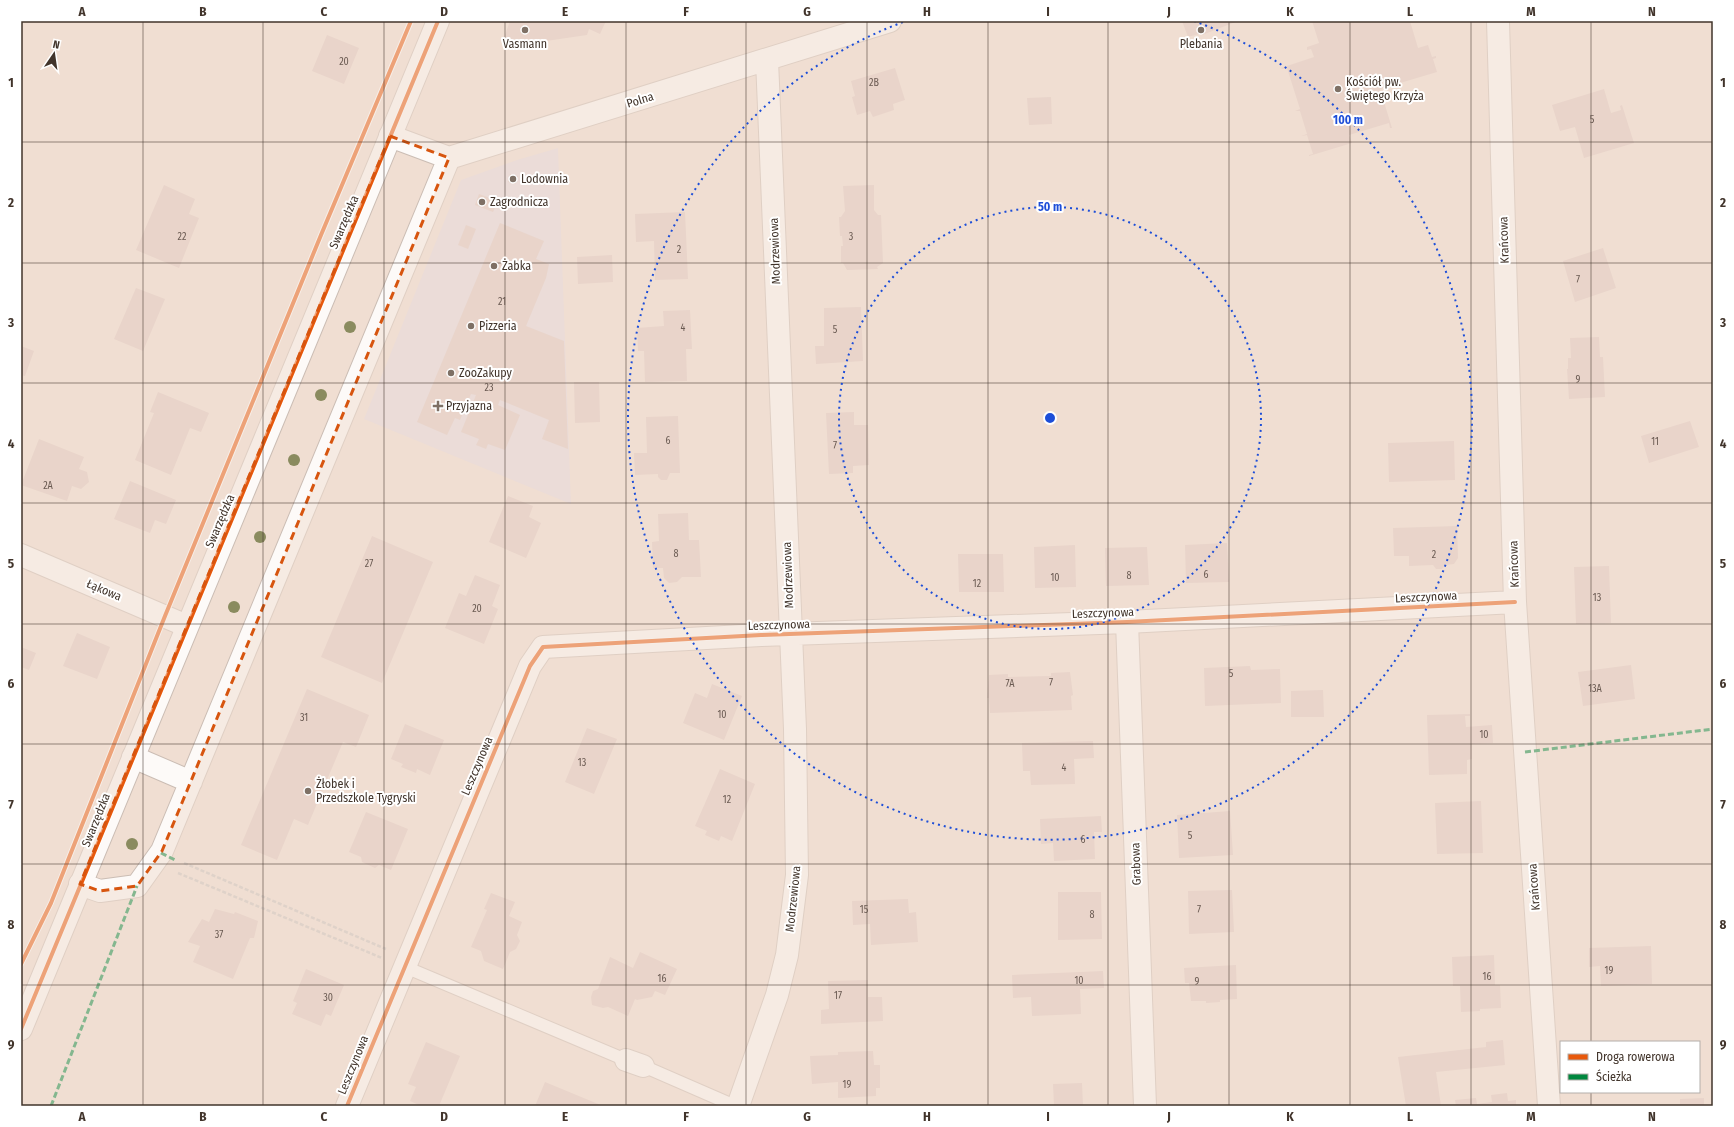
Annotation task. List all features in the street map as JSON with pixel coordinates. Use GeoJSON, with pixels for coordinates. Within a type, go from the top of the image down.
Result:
{"type":"FeatureCollection","features":[{"type":"Feature","properties":{"kind":"street","name":"Swarzędzka"},"geometry":{"type":"LineString","coordinates":[[21,1029],[26,1004],[80,884],[438,21]]}},
{"type":"Feature","properties":{"kind":"street","name":"Polna"},"geometry":{"type":"LineString","coordinates":[[449,158],[890,21]]}},
{"type":"Feature","properties":{"kind":"street","name":"Krańcowa"},"geometry":{"type":"LineString","coordinates":[[1498,21],[1515,602],[1548,1106]]}},
{"type":"Feature","properties":{"kind":"street","name":"Modrzewiowa"},"geometry":{"type":"LineString","coordinates":[[736,1106],[781,982],[787,955],[798,874],[791,634],[767,60]]}},
{"type":"Feature","properties":{"kind":"street"},"geometry":{"type":"LineString","coordinates":[[80,884],[100,891],[137,886],[162,851],[191,782],[449,158],[390,136]]}},
{"type":"Feature","properties":{"kind":"street","name":"Łąkowa"},"geometry":{"type":"LineString","coordinates":[[21,555],[187,626]]}},
{"type":"Feature","properties":{"kind":"street","name":"Leszczynowa"},"geometry":{"type":"LineString","coordinates":[[348,1106],[530,666],[543,647],[791,634],[1126,622],[1515,602]]}},
{"type":"Feature","properties":{"kind":"street","name":"Grabowa"},"geometry":{"type":"LineString","coordinates":[[1126,622],[1145,1106]]}},
{"type":"Feature","properties":{"kind":"street"},"geometry":{"type":"LineString","coordinates":[[133,757],[191,782]]}},
{"type":"Feature","properties":{"kind":"lane"},"geometry":{"type":"LineString","coordinates":[[406,963],[736,1106]]}},
{"type":"Feature","properties":{"kind":"path"},"geometry":{"type":"LineString","coordinates":[[154,863],[406,963]]}},
{"type":"Feature","properties":{"kind":"path"},"geometry":{"type":"LineString","coordinates":[[183,863],[406,963]]}},
{"type":"Feature","properties":{"kind":"highlighted area"},"geometry":{"type":"Polygon","coordinates":[[[390,136],[449,158],[162,851],[137,886],[100,891],[80,884],[390,136]]]}},
{"type":"Feature","properties":{"kind":"shaded area"},"geometry":{"type":"Polygon","coordinates":[[[558,148],[571,504],[364,419],[461,180],[517,160],[558,148]]]}},
{"type":"Feature","properties":{"kind":"building"},"geometry":{"type":"Polygon","coordinates":[[[510,21],[606,21],[600,34],[589,29],[587,35],[512,46],[507,43],[504,38],[510,21]]]}},
{"type":"Feature","properties":{"kind":"building","name":"Plebania"},"geometry":{"type":"Polygon","coordinates":[[[1182,21],[1238,21],[1202,35],[1202,33],[1188,37],[1182,21]]]}},
{"type":"Feature","properties":{"kind":"building","name":"Kościół pw. Świętego Krzyża"},"geometry":{"type":"Polygon","coordinates":[[[1312,21],[1410,21],[1418,48],[1428,45],[1432,57],[1436,56],[1436,58],[1433,59],[1437,72],[1380,89],[1392,128],[1390,128],[1389,123],[1349,135],[1352,143],[1309,156],[1313,154],[1307,135],[1301,136],[1307,134],[1300,111],[1295,111],[1300,109],[1287,68],[1281,68],[1314,57],[1311,49],[1307,50],[1307,47],[1319,43],[1312,21]]]}},
{"type":"Feature","properties":{"kind":"building"},"geometry":{"type":"Polygon","coordinates":[[[327,35],[359,48],[344,84],[312,71],[327,35]]]}},
{"type":"Feature","properties":{"kind":"building"},"geometry":{"type":"Polygon","coordinates":[[[895,68],[905,100],[893,104],[894,110],[873,117],[870,111],[857,115],[852,97],[855,96],[851,81],[895,68]]]}},
{"type":"Feature","properties":{"kind":"building"},"geometry":{"type":"Polygon","coordinates":[[[1604,89],[1611,113],[1621,110],[1620,106],[1622,105],[1634,143],[1584,158],[1575,127],[1560,131],[1552,105],[1604,89]]]}},
{"type":"Feature","properties":{"kind":"building"},"geometry":{"type":"Polygon","coordinates":[[[1051,97],[1052,124],[1029,125],[1027,98],[1051,97]]]}},
{"type":"Feature","properties":{"kind":"building","name":"Lodownia"},"geometry":{"type":"Polygon","coordinates":[[[510,174],[518,176],[515,184],[508,182],[510,174]]]}},
{"type":"Feature","properties":{"kind":"building"},"geometry":{"type":"Polygon","coordinates":[[[164,185],[195,199],[189,214],[199,218],[179,268],[136,250],[164,185]]]}},
{"type":"Feature","properties":{"kind":"building"},"geometry":{"type":"Polygon","coordinates":[[[874,185],[874,210],[878,215],[881,215],[883,263],[877,267],[878,269],[847,270],[843,263],[841,263],[841,246],[843,246],[842,236],[840,236],[839,217],[841,217],[845,211],[843,186],[874,185]]]}},
{"type":"Feature","properties":{"kind":"building"},"geometry":{"type":"Polygon","coordinates":[[[479,194],[498,201],[493,212],[475,205],[479,194]]]}},
{"type":"Feature","properties":{"kind":"building"},"geometry":{"type":"Polygon","coordinates":[[[685,212],[688,279],[655,280],[654,241],[636,242],[635,214],[685,212]]]}},
{"type":"Feature","properties":{"kind":"building"},"geometry":{"type":"Polygon","coordinates":[[[500,223],[544,241],[536,259],[549,264],[546,278],[526,326],[564,341],[568,449],[542,439],[549,420],[500,400],[498,405],[520,415],[505,450],[488,444],[486,449],[476,445],[479,439],[461,432],[476,395],[471,394],[460,420],[455,418],[447,435],[417,422],[500,223]]]}},
{"type":"Feature","properties":{"kind":"building"},"geometry":{"type":"Polygon","coordinates":[[[466,225],[476,229],[468,249],[458,245],[466,225]]]}},
{"type":"Feature","properties":{"kind":"building"},"geometry":{"type":"Polygon","coordinates":[[[1603,248],[1616,288],[1575,302],[1563,261],[1603,248]]]}},
{"type":"Feature","properties":{"kind":"building"},"geometry":{"type":"Polygon","coordinates":[[[612,255],[613,282],[578,284],[577,257],[612,255]]]}},
{"type":"Feature","properties":{"kind":"building"},"geometry":{"type":"Polygon","coordinates":[[[136,288],[165,299],[143,351],[114,339],[136,288]]]}},
{"type":"Feature","properties":{"kind":"building"},"geometry":{"type":"Polygon","coordinates":[[[861,307],[863,361],[816,364],[815,346],[824,346],[824,308],[861,307]]]}},
{"type":"Feature","properties":{"kind":"building"},"geometry":{"type":"Polygon","coordinates":[[[690,310],[692,349],[686,349],[687,381],[645,382],[644,351],[638,351],[637,328],[664,326],[663,311],[690,310]]]}},
{"type":"Feature","properties":{"kind":"building"},"geometry":{"type":"Polygon","coordinates":[[[1599,337],[1600,357],[1603,357],[1605,397],[1569,399],[1567,369],[1568,358],[1571,358],[1570,338],[1599,337]]]}},
{"type":"Feature","properties":{"kind":"building"},"geometry":{"type":"Polygon","coordinates":[[[21,346],[34,351],[25,376],[21,375],[21,346]]]}},
{"type":"Feature","properties":{"kind":"building"},"geometry":{"type":"Polygon","coordinates":[[[574,382],[599,382],[600,422],[575,423],[574,382]]]}},
{"type":"Feature","properties":{"kind":"building"},"geometry":{"type":"Polygon","coordinates":[[[158,392],[209,413],[201,432],[190,428],[171,475],[135,460],[154,413],[150,412],[158,392]]]}},
{"type":"Feature","properties":{"kind":"building"},"geometry":{"type":"Polygon","coordinates":[[[854,412],[854,425],[868,425],[869,465],[853,466],[853,473],[829,474],[826,413],[854,412]]]}},
{"type":"Feature","properties":{"kind":"building"},"geometry":{"type":"Polygon","coordinates":[[[678,416],[680,473],[670,473],[667,480],[661,480],[658,477],[658,474],[635,475],[634,453],[647,453],[646,417],[678,416]]]}},
{"type":"Feature","properties":{"kind":"building"},"geometry":{"type":"Polygon","coordinates":[[[1690,421],[1699,447],[1649,463],[1641,436],[1690,421]]]}},
{"type":"Feature","properties":{"kind":"building"},"geometry":{"type":"Polygon","coordinates":[[[39,439],[84,457],[79,469],[87,472],[89,482],[81,489],[72,486],[67,501],[21,485],[39,439]]]}},
{"type":"Feature","properties":{"kind":"building"},"geometry":{"type":"Polygon","coordinates":[[[1454,441],[1455,480],[1389,482],[1388,443],[1454,441]]]}},
{"type":"Feature","properties":{"kind":"building"},"geometry":{"type":"Polygon","coordinates":[[[130,481],[176,500],[166,524],[155,520],[150,533],[114,519],[130,481]]]}},
{"type":"Feature","properties":{"kind":"building"},"geometry":{"type":"Polygon","coordinates":[[[508,496],[533,506],[529,517],[541,523],[526,558],[489,542],[508,496]]]}},
{"type":"Feature","properties":{"kind":"building"},"geometry":{"type":"Polygon","coordinates":[[[688,513],[689,540],[699,540],[701,577],[682,577],[677,582],[669,583],[664,578],[663,568],[653,568],[652,542],[659,541],[658,514],[688,513]]]}},
{"type":"Feature","properties":{"kind":"building"},"geometry":{"type":"Polygon","coordinates":[[[1457,526],[1458,558],[1454,564],[1445,565],[1442,569],[1436,569],[1433,565],[1409,566],[1409,556],[1394,556],[1393,528],[1457,526]]]}},
{"type":"Feature","properties":{"kind":"building"},"geometry":{"type":"Polygon","coordinates":[[[372,536],[433,562],[382,683],[321,657],[372,536]]]}},
{"type":"Feature","properties":{"kind":"building"},"geometry":{"type":"Polygon","coordinates":[[[1227,543],[1229,582],[1186,583],[1185,545],[1227,543]]]}},
{"type":"Feature","properties":{"kind":"building"},"geometry":{"type":"Polygon","coordinates":[[[1075,545],[1076,587],[1035,588],[1034,547],[1075,545]]]}},
{"type":"Feature","properties":{"kind":"building"},"geometry":{"type":"Polygon","coordinates":[[[1147,547],[1149,585],[1106,586],[1105,548],[1147,547]]]}},
{"type":"Feature","properties":{"kind":"building"},"geometry":{"type":"Polygon","coordinates":[[[958,554],[1003,554],[1004,592],[959,592],[958,554]]]}},
{"type":"Feature","properties":{"kind":"building"},"geometry":{"type":"Polygon","coordinates":[[[1609,566],[1611,623],[1576,624],[1574,567],[1609,566]]]}},
{"type":"Feature","properties":{"kind":"building"},"geometry":{"type":"Polygon","coordinates":[[[475,575],[500,585],[492,606],[498,609],[484,644],[445,628],[459,593],[466,596],[475,575]]]}},
{"type":"Feature","properties":{"kind":"building"},"geometry":{"type":"Polygon","coordinates":[[[77,633],[110,647],[97,679],[63,666],[77,633]]]}},
{"type":"Feature","properties":{"kind":"building"},"geometry":{"type":"Polygon","coordinates":[[[21,647],[36,653],[29,670],[21,667],[21,647]]]}},
{"type":"Feature","properties":{"kind":"building"},"geometry":{"type":"Polygon","coordinates":[[[1631,665],[1635,699],[1583,706],[1578,672],[1631,665]]]}},
{"type":"Feature","properties":{"kind":"building"},"geometry":{"type":"Polygon","coordinates":[[[1250,666],[1251,670],[1280,669],[1281,703],[1205,706],[1204,668],[1250,666]]]}},
{"type":"Feature","properties":{"kind":"building"},"geometry":{"type":"Polygon","coordinates":[[[1070,672],[1073,695],[1071,696],[1072,710],[990,713],[989,698],[987,698],[989,675],[1008,674],[1008,677],[1051,676],[1051,673],[1070,672]]]}},
{"type":"Feature","properties":{"kind":"building"},"geometry":{"type":"Polygon","coordinates":[[[712,684],[742,696],[724,740],[683,723],[695,693],[707,698],[712,684]]]}},
{"type":"Feature","properties":{"kind":"building"},"geometry":{"type":"Polygon","coordinates":[[[307,689],[369,715],[356,747],[343,742],[308,825],[294,819],[277,860],[241,845],[307,689]]]}},
{"type":"Feature","properties":{"kind":"building"},"geometry":{"type":"Polygon","coordinates":[[[1323,690],[1324,717],[1291,717],[1291,691],[1323,690]]]}},
{"type":"Feature","properties":{"kind":"building"},"geometry":{"type":"Polygon","coordinates":[[[1470,714],[1470,716],[1465,716],[1466,727],[1492,725],[1493,743],[1472,744],[1472,759],[1467,760],[1467,774],[1429,775],[1427,715],[1470,714]]]}},
{"type":"Feature","properties":{"kind":"building"},"geometry":{"type":"Polygon","coordinates":[[[405,724],[444,740],[430,775],[417,769],[416,773],[401,767],[403,764],[391,759],[405,724]]]}},
{"type":"Feature","properties":{"kind":"building"},"geometry":{"type":"Polygon","coordinates":[[[587,728],[617,739],[594,794],[565,782],[587,728]]]}},
{"type":"Feature","properties":{"kind":"building"},"geometry":{"type":"Polygon","coordinates":[[[1093,741],[1094,758],[1074,759],[1075,784],[1031,785],[1030,771],[1023,771],[1022,743],[1093,741]]]}},
{"type":"Feature","properties":{"kind":"building"},"geometry":{"type":"Polygon","coordinates":[[[720,769],[755,784],[732,841],[721,836],[719,841],[705,835],[707,831],[695,826],[720,769]]]}},
{"type":"Feature","properties":{"kind":"building"},"geometry":{"type":"Polygon","coordinates":[[[1481,801],[1483,853],[1437,854],[1435,803],[1481,801]]]}},
{"type":"Feature","properties":{"kind":"building"},"geometry":{"type":"Polygon","coordinates":[[[1230,811],[1233,855],[1179,858],[1177,815],[1230,811]]]}},
{"type":"Feature","properties":{"kind":"building"},"geometry":{"type":"Polygon","coordinates":[[[366,812],[408,829],[391,870],[379,865],[375,868],[362,862],[361,857],[349,852],[366,812]]]}},
{"type":"Feature","properties":{"kind":"building"},"geometry":{"type":"Polygon","coordinates":[[[1101,816],[1102,832],[1094,832],[1095,859],[1054,861],[1053,843],[1041,844],[1040,819],[1101,816]]]}},
{"type":"Feature","properties":{"kind":"building"},"geometry":{"type":"Polygon","coordinates":[[[1232,890],[1234,932],[1189,934],[1188,891],[1232,890]]]}},
{"type":"Feature","properties":{"kind":"building"},"geometry":{"type":"Polygon","coordinates":[[[1058,892],[1101,892],[1102,939],[1058,940],[1058,892]]]}},
{"type":"Feature","properties":{"kind":"building"},"geometry":{"type":"Polygon","coordinates":[[[491,893],[515,902],[509,916],[522,922],[517,935],[520,941],[516,949],[510,952],[503,969],[484,961],[481,951],[471,947],[487,910],[484,909],[491,893]]]}},
{"type":"Feature","properties":{"kind":"building"},"geometry":{"type":"Polygon","coordinates":[[[908,899],[909,913],[916,912],[918,942],[871,945],[870,924],[853,925],[852,901],[908,899]]]}},
{"type":"Feature","properties":{"kind":"building"},"geometry":{"type":"Polygon","coordinates":[[[215,909],[234,914],[235,912],[258,921],[254,938],[250,938],[233,979],[193,962],[200,946],[188,942],[202,919],[209,922],[215,909]]]}},
{"type":"Feature","properties":{"kind":"building"},"geometry":{"type":"Polygon","coordinates":[[[1651,946],[1652,984],[1601,986],[1600,966],[1589,967],[1589,948],[1651,946]]]}},
{"type":"Feature","properties":{"kind":"building"},"geometry":{"type":"Polygon","coordinates":[[[640,952],[677,969],[665,995],[655,991],[652,997],[637,1000],[635,999],[628,1016],[608,1007],[603,1008],[592,1005],[591,997],[593,991],[598,989],[610,957],[633,968],[640,952]]]}},
{"type":"Feature","properties":{"kind":"building"},"geometry":{"type":"Polygon","coordinates":[[[1494,955],[1495,985],[1500,985],[1501,1008],[1461,1012],[1460,986],[1453,986],[1452,957],[1494,955]]]}},
{"type":"Feature","properties":{"kind":"building"},"geometry":{"type":"Polygon","coordinates":[[[1236,965],[1237,999],[1206,1003],[1206,1001],[1191,1001],[1189,983],[1185,983],[1184,968],[1236,965]]]}},
{"type":"Feature","properties":{"kind":"building"},"geometry":{"type":"Polygon","coordinates":[[[306,969],[344,985],[331,1016],[326,1014],[321,1026],[292,1014],[297,1003],[293,1001],[306,969]]]}},
{"type":"Feature","properties":{"kind":"building"},"geometry":{"type":"Polygon","coordinates":[[[1103,971],[1104,988],[1080,989],[1081,1014],[1032,1016],[1031,997],[1013,998],[1012,975],[1103,971]]]}},
{"type":"Feature","properties":{"kind":"building"},"geometry":{"type":"Polygon","coordinates":[[[868,980],[868,997],[882,997],[883,1021],[821,1024],[821,1010],[829,1009],[828,981],[868,980]]]}},
{"type":"Feature","properties":{"kind":"building"},"geometry":{"type":"Polygon","coordinates":[[[1503,1040],[1505,1065],[1436,1072],[1441,1106],[1406,1106],[1398,1057],[1486,1047],[1486,1042],[1503,1040]]]}},
{"type":"Feature","properties":{"kind":"building"},"geometry":{"type":"Polygon","coordinates":[[[426,1042],[460,1056],[439,1106],[421,1106],[410,1101],[416,1087],[408,1084],[426,1042]]]}},
{"type":"Feature","properties":{"kind":"building"},"geometry":{"type":"Polygon","coordinates":[[[873,1051],[874,1065],[880,1065],[880,1088],[876,1088],[876,1096],[838,1098],[838,1082],[812,1084],[810,1056],[838,1055],[838,1052],[873,1051]]]}},
{"type":"Feature","properties":{"kind":"building"},"geometry":{"type":"Polygon","coordinates":[[[545,1082],[603,1106],[535,1106],[545,1082]]]}},
{"type":"Feature","properties":{"kind":"building"},"geometry":{"type":"Polygon","coordinates":[[[1082,1083],[1083,1106],[1054,1106],[1053,1084],[1082,1083]]]}},
{"type":"Feature","properties":{"kind":"building"},"geometry":{"type":"Polygon","coordinates":[[[1507,1093],[1508,1101],[1516,1100],[1516,1106],[1456,1106],[1455,1100],[1476,1098],[1477,1104],[1492,1102],[1491,1095],[1507,1093]]]}},
{"type":"Feature","properties":{"kind":"building"},"geometry":{"type":"Polygon","coordinates":[[[1704,1098],[1704,1106],[1680,1106],[1680,1099],[1704,1098]]]}},
{"type":"Feature","properties":{"kind":"marked path"},"geometry":{"type":"LineString","coordinates":[[1525,752],[1713,729]]}},
{"type":"Feature","properties":{"kind":"marked path"},"geometry":{"type":"LineString","coordinates":[[161,853],[175,860]]}},
{"type":"Feature","properties":{"kind":"marked path"},"geometry":{"type":"LineString","coordinates":[[51,1106],[137,886]]}},
{"type":"Feature","properties":{"kind":"cycle path"},"geometry":{"type":"LineString","coordinates":[[21,964],[51,903],[165,616],[321,235],[411,21]]}},
{"type":"Feature","properties":{"kind":"cycle path"},"geometry":{"type":"LineString","coordinates":[[21,1029],[438,21]]}},
{"type":"Feature","properties":{"kind":"cycle path"},"geometry":{"type":"LineString","coordinates":[[347,1106],[530,666],[543,647],[761,635],[1127,622],[1515,602]]}},
{"type":"Feature","properties":{"kind":"place","name":"Vasmann"},"geometry":{"type":"Point","coordinates":[525,30]}},
{"type":"Feature","properties":{"kind":"place","name":"Plebania"},"geometry":{"type":"Point","coordinates":[1201,30]}},
{"type":"Feature","properties":{"kind":"place","name":"Kościół pw. Świętego Krzyża"},"geometry":{"type":"Point","coordinates":[1338,89]}},
{"type":"Feature","properties":{"kind":"place","name":"Lodownia"},"geometry":{"type":"Point","coordinates":[513,179]}},
{"type":"Feature","properties":{"kind":"place","name":"Zagrodnicza"},"geometry":{"type":"Point","coordinates":[482,202]}},
{"type":"Feature","properties":{"kind":"place","name":"Żabka"},"geometry":{"type":"Point","coordinates":[494,266]}},
{"type":"Feature","properties":{"kind":"place","name":"Pizzeria"},"geometry":{"type":"Point","coordinates":[471,326]}},
{"type":"Feature","properties":{"kind":"place","name":"ZooZakupy"},"geometry":{"type":"Point","coordinates":[451,373]}},
{"type":"Feature","properties":{"kind":"place","name":"Przyjazna"},"geometry":{"type":"Point","coordinates":[438,406]}},
{"type":"Feature","properties":{"kind":"place","name":"Żłobek i Przedszkole Tygryski"},"geometry":{"type":"Point","coordinates":[308,791]}}]}
